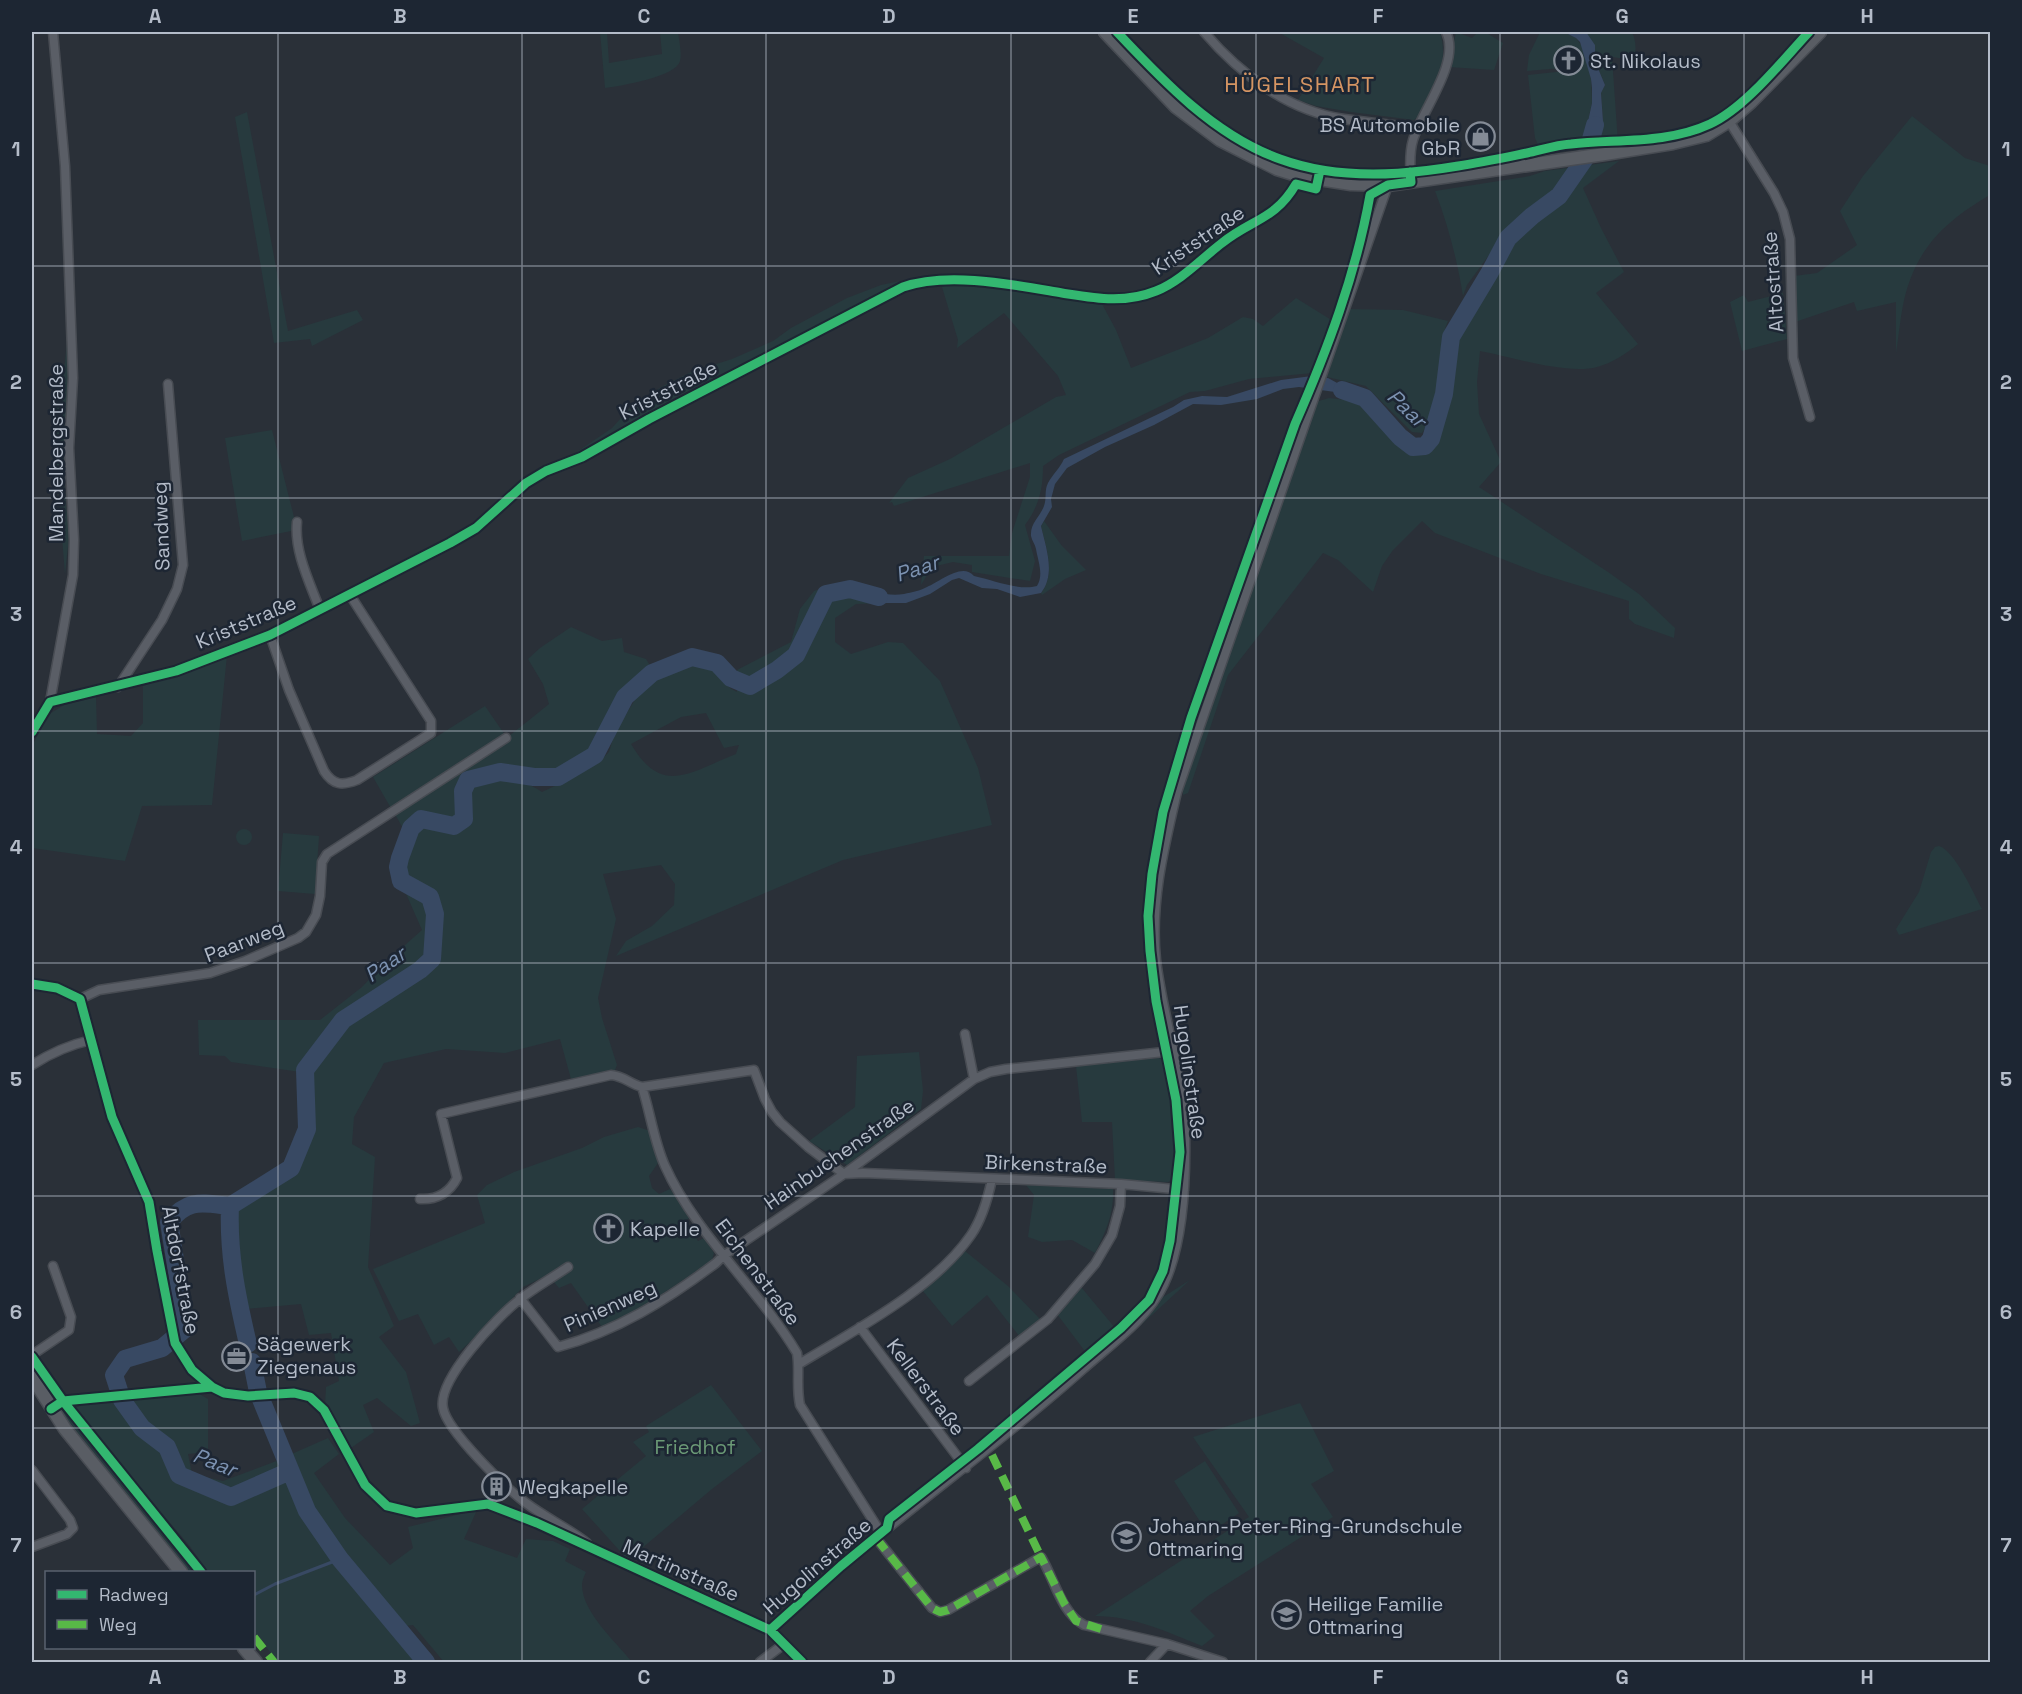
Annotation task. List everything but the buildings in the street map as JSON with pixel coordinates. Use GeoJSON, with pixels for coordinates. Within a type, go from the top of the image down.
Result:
{"type":"FeatureCollection","features":[{"type":"Feature","properties":{"kind":"main road"},"geometry":{"type":"LineString","coordinates":[[1106,32],[1176,107],[1220,140],[1278,169],[1300,176],[1351,184],[1388,185],[1605,154],[1706,135],[1729,122],[1820,32]]}},
{"type":"Feature","properties":{"kind":"main road"},"geometry":{"type":"LineString","coordinates":[[32,1377],[65,1429],[181,1571]]}},
{"type":"Feature","properties":{"kind":"main road"},"geometry":{"type":"LineString","coordinates":[[246,1649],[256,1662]]}},
{"type":"Feature","properties":{"kind":"street","name":"Mandelbergstraße"},"geometry":{"type":"LineString","coordinates":[[32,732],[50,702],[73,575],[74,540],[69,448],[73,378],[65,166],[53,32]]}},
{"type":"Feature","properties":{"kind":"street"},"geometry":{"type":"LineString","coordinates":[[1204,32],[1224,55],[1273,93],[1312,112],[1343,119],[1417,129]]}},
{"type":"Feature","properties":{"kind":"street"},"geometry":{"type":"LineString","coordinates":[[1411,182],[1412,143],[1447,64],[1450,43],[1446,32]]}},
{"type":"Feature","properties":{"kind":"street","name":"Altostraße"},"geometry":{"type":"LineString","coordinates":[[1729,122],[1774,193],[1783,212],[1790,239],[1793,358],[1810,417]]}},
{"type":"Feature","properties":{"kind":"street","name":"Kriststraße"},"geometry":{"type":"LineString","coordinates":[[50,702],[176,671],[270,635],[440,549],[476,528],[526,483],[546,471],[582,457],[649,419],[903,287],[926,281],[948,280],[1024,287],[1101,299],[1119,300],[1139,296],[1156,291],[1179,278],[1224,241],[1271,214],[1289,195],[1300,176]]}},
{"type":"Feature","properties":{"kind":"street","name":"Hugolinstraße"},"geometry":{"type":"LineString","coordinates":[[770,1630],[841,1566],[966,1468],[1122,1335],[1156,1298],[1171,1266],[1184,1190],[1185,1131],[1179,1084],[1156,959],[1155,923],[1159,872],[1177,792],[1388,185]]}},
{"type":"Feature","properties":{"kind":"street","name":"Sandweg"},"geometry":{"type":"LineString","coordinates":[[118,687],[162,620],[177,589],[183,565],[168,384]]}},
{"type":"Feature","properties":{"kind":"street"},"geometry":{"type":"LineString","coordinates":[[297,522],[296,531],[302,562],[320,610]]}},
{"type":"Feature","properties":{"kind":"street"},"geometry":{"type":"LineString","coordinates":[[270,635],[324,771],[329,779],[337,783],[346,784],[357,780],[431,733],[431,722],[350,595]]}},
{"type":"Feature","properties":{"kind":"street","name":"Paarweg"},"geometry":{"type":"LineString","coordinates":[[80,999],[99,990],[210,973],[298,938],[306,932],[316,915],[320,896],[322,862],[327,854],[506,738]]}},
{"type":"Feature","properties":{"kind":"street"},"geometry":{"type":"LineString","coordinates":[[32,984],[57,988],[80,999]]}},
{"type":"Feature","properties":{"kind":"street","name":"Altdorfstraße"},"geometry":{"type":"LineString","coordinates":[[80,999],[112,1117],[149,1202],[176,1343],[192,1370],[212,1387],[224,1393],[248,1396],[294,1393],[310,1397],[324,1410],[364,1485],[387,1506],[416,1513],[488,1504],[537,1523]]}},
{"type":"Feature","properties":{"kind":"street"},"geometry":{"type":"LineString","coordinates":[[965,1034],[974,1079]]}},
{"type":"Feature","properties":{"kind":"street"},"geometry":{"type":"LineString","coordinates":[[32,1065],[54,1051],[91,1040]]}},
{"type":"Feature","properties":{"kind":"street","name":"Hainbuchenstraße"},"geometry":{"type":"LineString","coordinates":[[723,1256],[844,1174],[974,1079],[990,1072],[1006,1069],[1173,1051]]}},
{"type":"Feature","properties":{"kind":"street"},"geometry":{"type":"LineString","coordinates":[[420,1199],[433,1200],[452,1187],[457,1178],[441,1114],[611,1074],[623,1076],[642,1087],[754,1070],[772,1112],[809,1148],[844,1174]]}},
{"type":"Feature","properties":{"kind":"street","name":"Eichenstraße"},"geometry":{"type":"LineString","coordinates":[[642,1087],[664,1165],[681,1195],[723,1256],[753,1290],[787,1336],[797,1353],[800,1405],[879,1535],[932,1608],[939,1612],[948,1610],[1041,1557],[1064,1603],[1076,1620],[1084,1625],[1167,1644]]}},
{"type":"Feature","properties":{"kind":"street","name":"Birkenstraße"},"geometry":{"type":"LineString","coordinates":[[844,1174],[906,1174],[1121,1184],[1184,1190]]}},
{"type":"Feature","properties":{"kind":"street"},"geometry":{"type":"LineString","coordinates":[[799,1364],[903,1298],[952,1259],[973,1233],[987,1200],[992,1179]]}},
{"type":"Feature","properties":{"kind":"street"},"geometry":{"type":"LineString","coordinates":[[969,1381],[1048,1319],[1095,1264],[1112,1235],[1120,1206],[1121,1184]]}},
{"type":"Feature","properties":{"kind":"street","name":"Pinienweg"},"geometry":{"type":"LineString","coordinates":[[520,1298],[558,1347],[578,1341],[647,1310],[691,1282],[723,1256]]}},
{"type":"Feature","properties":{"kind":"street"},"geometry":{"type":"LineString","coordinates":[[32,1355],[69,1330],[71,1317],[53,1266]]}},
{"type":"Feature","properties":{"kind":"street"},"geometry":{"type":"LineString","coordinates":[[568,1267],[520,1298],[455,1369],[446,1384],[442,1398],[443,1410],[457,1434],[525,1503],[575,1533],[599,1553]]}},
{"type":"Feature","properties":{"kind":"street","name":"Kellerstraße"},"geometry":{"type":"LineString","coordinates":[[860,1327],[966,1468]]}},
{"type":"Feature","properties":{"kind":"street"},"geometry":{"type":"LineString","coordinates":[[32,1470],[74,1528],[67,1534],[32,1547]]}},
{"type":"Feature","properties":{"kind":"street","name":"Martinstraße"},"geometry":{"type":"LineString","coordinates":[[537,1523],[770,1630],[802,1662]]}},
{"type":"Feature","properties":{"kind":"street"},"geometry":{"type":"LineString","coordinates":[[760,1662],[784,1644]]}},
{"type":"Feature","properties":{"kind":"street"},"geometry":{"type":"LineString","coordinates":[[1150,1662],[1167,1644],[1223,1662]]}},
{"type":"Feature","properties":{"kind":"green space"},"geometry":{"type":"Polygon","coordinates":[[[600,32],[607,32],[609,63],[662,54],[660,32],[678,32],[680,61],[669,72],[658,76],[605,88],[600,32]]]}},
{"type":"Feature","properties":{"kind":"green space"},"geometry":{"type":"Polygon","coordinates":[[[1278,32],[1440,32],[1443,55],[1430,96],[1419,116],[1414,120],[1351,112],[1316,106],[1298,100],[1324,58],[1278,32]]]}},
{"type":"Feature","properties":{"kind":"green space"},"geometry":{"type":"Polygon","coordinates":[[[1456,32],[1472,38],[1478,32],[1485,32],[1503,43],[1494,70],[1449,67],[1456,32]]]}},
{"type":"Feature","properties":{"kind":"green space"},"geometry":{"type":"Polygon","coordinates":[[[1540,32],[1564,32],[1576,38],[1584,49],[1591,79],[1592,103],[1582,149],[1565,140],[1539,147],[1535,138],[1528,75],[1565,71],[1561,68],[1527,71],[1529,55],[1540,32]]]}},
{"type":"Feature","properties":{"kind":"green space"},"geometry":{"type":"Polygon","coordinates":[[[1586,32],[1632,32],[1635,42],[1633,60],[1612,57],[1618,143],[1599,147],[1603,121],[1601,92],[1605,85],[1595,61],[1596,54],[1586,32]]]}},
{"type":"Feature","properties":{"kind":"green space"},"geometry":{"type":"Polygon","coordinates":[[[247,112],[288,331],[357,310],[363,320],[312,346],[310,339],[274,343],[235,117],[247,112]]]}},
{"type":"Feature","properties":{"kind":"green space"},"geometry":{"type":"Polygon","coordinates":[[[1912,116],[1965,158],[1990,166],[1990,195],[1964,211],[1942,230],[1916,265],[1907,289],[1896,353],[1896,302],[1857,311],[1854,302],[1795,322],[1794,276],[1817,273],[1857,245],[1840,211],[1863,176],[1912,116]]]}},
{"type":"Feature","properties":{"kind":"green space"},"geometry":{"type":"Polygon","coordinates":[[[1619,161],[1583,188],[1624,272],[1596,293],[1638,344],[1624,355],[1608,363],[1585,369],[1555,367],[1480,351],[1477,382],[1479,414],[1501,462],[1479,487],[1639,594],[1675,628],[1674,638],[1635,624],[1629,619],[1629,601],[1541,574],[1435,533],[1422,521],[1393,550],[1382,566],[1373,592],[1338,560],[1323,553],[1228,675],[1188,793],[1183,795],[1191,759],[1309,430],[1316,404],[1329,398],[1355,401],[1374,413],[1386,425],[1393,438],[1413,455],[1429,447],[1436,436],[1449,388],[1456,345],[1514,245],[1497,244],[1467,285],[1463,296],[1452,242],[1435,191],[1530,176],[1545,171],[1619,161]]]}},
{"type":"Feature","properties":{"kind":"green space"},"geometry":{"type":"Polygon","coordinates":[[[900,281],[868,300],[671,400],[593,446],[571,456],[612,428],[632,406],[663,386],[691,372],[732,359],[773,341],[791,328],[847,298],[881,285],[900,281]]]}},
{"type":"Feature","properties":{"kind":"green space"},"geometry":{"type":"Polygon","coordinates":[[[950,284],[1050,295],[1102,304],[1116,330],[1131,368],[1208,338],[1243,317],[1253,319],[1263,326],[1296,298],[1333,321],[1313,373],[1249,379],[1205,391],[1190,392],[1059,455],[1043,466],[1039,497],[1025,525],[1035,561],[1030,581],[972,572],[972,565],[953,562],[932,567],[921,585],[924,556],[1009,556],[1012,533],[1030,477],[1030,463],[894,506],[892,502],[889,503],[908,478],[950,459],[1056,397],[1066,395],[1058,376],[1004,313],[957,348],[958,340],[942,287],[950,284]]]}},
{"type":"Feature","properties":{"kind":"green space"},"geometry":{"type":"Polygon","coordinates":[[[1783,293],[1787,339],[1742,351],[1730,302],[1744,295],[1748,302],[1783,293]]]}},
{"type":"Feature","properties":{"kind":"green space"},"geometry":{"type":"Polygon","coordinates":[[[1348,309],[1403,310],[1448,321],[1443,337],[1437,394],[1422,433],[1412,432],[1366,386],[1327,377],[1348,309]]]}},
{"type":"Feature","properties":{"kind":"green space"},"geometry":{"type":"Polygon","coordinates":[[[68,327],[63,470],[69,537],[65,574],[53,426],[65,362],[68,327]]]}},
{"type":"Feature","properties":{"kind":"green space"},"geometry":{"type":"Polygon","coordinates":[[[272,430],[294,517],[291,531],[242,541],[225,438],[272,430]]]}},
{"type":"Feature","properties":{"kind":"green space"},"geometry":{"type":"Polygon","coordinates":[[[1044,521],[1062,546],[1086,570],[1065,579],[1042,595],[1049,569],[1041,526],[1044,521]]]}},
{"type":"Feature","properties":{"kind":"green space"},"geometry":{"type":"Polygon","coordinates":[[[842,582],[858,587],[852,594],[880,603],[856,604],[835,618],[835,642],[851,654],[888,642],[903,643],[940,681],[978,768],[992,825],[843,860],[616,956],[626,941],[652,926],[674,905],[675,884],[661,865],[603,874],[616,919],[598,998],[617,1065],[615,1070],[571,1079],[560,1039],[505,1053],[446,1049],[384,1063],[354,1117],[352,1144],[375,1157],[368,1267],[394,1326],[379,1337],[406,1372],[420,1423],[411,1426],[377,1398],[363,1405],[374,1432],[348,1450],[325,1406],[326,1387],[339,1381],[331,1333],[309,1335],[301,1304],[246,1309],[231,1214],[280,1180],[295,1167],[301,1158],[306,1146],[311,1118],[312,1103],[308,1065],[300,1072],[231,1062],[225,1056],[199,1055],[198,1020],[320,1020],[362,987],[422,930],[404,889],[424,898],[432,918],[442,914],[438,895],[412,879],[404,871],[407,851],[421,825],[430,825],[456,834],[464,829],[471,818],[470,799],[473,784],[509,779],[524,782],[542,792],[578,775],[609,752],[615,732],[641,690],[654,677],[673,668],[695,662],[711,666],[730,688],[737,692],[737,670],[791,642],[800,609],[814,591],[842,582]],[[706,713],[681,717],[631,744],[654,770],[666,775],[678,776],[691,773],[736,754],[739,745],[724,748],[706,713]]]}},
{"type":"Feature","properties":{"kind":"green space"},"geometry":{"type":"Polygon","coordinates":[[[571,627],[602,641],[622,638],[624,652],[646,659],[651,667],[624,693],[593,750],[556,770],[537,774],[513,767],[470,777],[460,787],[459,818],[449,822],[424,816],[405,832],[395,814],[474,762],[549,704],[543,684],[528,659],[571,627]]]}},
{"type":"Feature","properties":{"kind":"green space"},"geometry":{"type":"Polygon","coordinates":[[[227,655],[212,805],[142,806],[125,861],[32,848],[32,746],[51,713],[64,705],[96,697],[97,734],[131,736],[143,723],[143,686],[227,655]]]}},
{"type":"Feature","properties":{"kind":"green space"},"geometry":{"type":"Polygon","coordinates":[[[485,706],[505,735],[392,810],[373,777],[485,706]]]}},
{"type":"Feature","properties":{"kind":"green space"},"geometry":{"type":"Polygon","coordinates":[[[241,829],[247,829],[252,837],[250,843],[241,845],[236,840],[236,834],[241,829]]]}},
{"type":"Feature","properties":{"kind":"green space"},"geometry":{"type":"Polygon","coordinates":[[[283,833],[319,836],[315,894],[278,891],[283,833]]]}},
{"type":"Feature","properties":{"kind":"green space"},"geometry":{"type":"Polygon","coordinates":[[[1939,846],[1958,864],[1982,909],[1899,935],[1896,929],[1919,892],[1931,852],[1939,846]]]}},
{"type":"Feature","properties":{"kind":"green space"},"geometry":{"type":"Polygon","coordinates":[[[919,1052],[923,1091],[921,1109],[847,1165],[809,1141],[855,1107],[857,1056],[919,1052]]]}},
{"type":"Feature","properties":{"kind":"green space"},"geometry":{"type":"Polygon","coordinates":[[[1159,1058],[1165,1062],[1171,1091],[1176,1133],[1177,1177],[1168,1182],[1115,1180],[1112,1122],[1082,1122],[1076,1066],[1159,1058]]]}},
{"type":"Feature","properties":{"kind":"green space"},"geometry":{"type":"Polygon","coordinates":[[[638,1127],[650,1131],[658,1163],[649,1176],[652,1188],[659,1194],[670,1189],[691,1217],[685,1221],[698,1241],[704,1238],[714,1253],[712,1260],[645,1304],[602,1327],[571,1283],[559,1288],[548,1275],[523,1287],[459,1352],[449,1337],[434,1345],[418,1314],[399,1321],[373,1269],[485,1223],[477,1195],[487,1185],[514,1172],[582,1148],[604,1137],[638,1127]]]}},
{"type":"Feature","properties":{"kind":"green space"},"geometry":{"type":"Polygon","coordinates":[[[1026,1185],[1113,1189],[1108,1222],[1095,1253],[1072,1240],[1042,1242],[1028,1237],[1034,1195],[1026,1185]]]}},
{"type":"Feature","properties":{"kind":"green space"},"geometry":{"type":"Polygon","coordinates":[[[965,1251],[1008,1286],[1040,1319],[1020,1337],[987,1295],[952,1326],[922,1290],[965,1251]]]}},
{"type":"Feature","properties":{"kind":"green space"},"geometry":{"type":"Polygon","coordinates":[[[1190,1280],[1140,1326],[1160,1299],[1190,1280]]]}},
{"type":"Feature","properties":{"kind":"green space"},"geometry":{"type":"Polygon","coordinates":[[[1081,1287],[1116,1329],[1087,1354],[1057,1314],[1081,1287]]]}},
{"type":"Feature","properties":{"kind":"green space","name":"Friedhof"},"geometry":{"type":"Polygon","coordinates":[[[711,1385],[762,1451],[712,1489],[628,1560],[582,1509],[646,1456],[633,1442],[649,1432],[646,1426],[711,1385]]]}},
{"type":"Feature","properties":{"kind":"green space"},"geometry":{"type":"Polygon","coordinates":[[[196,1392],[208,1399],[208,1452],[188,1454],[192,1474],[223,1481],[279,1460],[306,1525],[417,1662],[278,1662],[255,1633],[255,1571],[207,1571],[189,1545],[72,1409],[105,1397],[196,1392]]]}},
{"type":"Feature","properties":{"kind":"green space"},"geometry":{"type":"Polygon","coordinates":[[[1300,1403],[1334,1471],[1311,1484],[1333,1517],[1208,1596],[1190,1611],[1215,1636],[1202,1646],[1137,1622],[1095,1616],[1249,1517],[1193,1437],[1300,1403]]]}},
{"type":"Feature","properties":{"kind":"green space"},"geometry":{"type":"Polygon","coordinates":[[[65,1411],[194,1571],[184,1571],[59,1413],[65,1411]]]}},
{"type":"Feature","properties":{"kind":"green space"},"geometry":{"type":"Polygon","coordinates":[[[328,1438],[339,1454],[314,1473],[345,1518],[390,1565],[413,1548],[408,1527],[477,1510],[464,1539],[517,1558],[526,1539],[553,1541],[570,1549],[565,1561],[586,1572],[582,1585],[588,1606],[601,1626],[632,1662],[444,1662],[413,1625],[396,1627],[346,1567],[317,1526],[287,1456],[328,1438]]]}},
{"type":"Feature","properties":{"kind":"green space"},"geometry":{"type":"Polygon","coordinates":[[[1205,1461],[1239,1513],[1208,1534],[1174,1481],[1205,1461]]]}},
{"type":"Feature","properties":{"kind":"water"},"geometry":{"type":"Polygon","coordinates":[[[1564,32],[1586,32],[1595,45],[1595,61],[1605,85],[1601,93],[1603,121],[1599,147],[1582,149],[1592,103],[1591,79],[1580,42],[1564,32]]]}},
{"type":"Feature","properties":{"kind":"water"},"geometry":{"type":"Polygon","coordinates":[[[1312,376],[1328,378],[1365,398],[1299,387],[1283,389],[1257,399],[1221,405],[1193,404],[1067,468],[1055,484],[1051,499],[1052,507],[1041,526],[1049,569],[1046,586],[1041,593],[1020,597],[997,589],[982,588],[959,578],[930,594],[906,603],[880,603],[852,594],[858,587],[886,594],[904,594],[922,590],[951,574],[963,571],[1014,586],[1037,586],[1040,568],[1031,531],[1044,506],[1048,483],[1064,459],[1184,400],[1202,396],[1227,397],[1281,380],[1312,376]]]}},
{"type":"Feature","properties":{"kind":"waterway","name":"Paar"},"geometry":{"type":"LineString","coordinates":[[1342,390],[1365,398],[1400,437],[1413,447],[1425,446],[1431,439],[1444,394],[1451,337],[1508,238],[1559,196],[1586,157],[1595,125]]}},
{"type":"Feature","properties":{"kind":"waterway","name":"Paar"},"geometry":{"type":"LineString","coordinates":[[248,1344],[234,1276],[230,1242],[230,1206],[291,1168],[307,1129],[305,1070],[343,1020],[420,970],[432,959],[435,914],[430,897],[401,881],[398,867],[411,828],[421,819],[454,826],[464,819],[463,791],[468,780],[500,772],[534,777],[558,777],[595,755],[625,697],[652,673],[692,657],[717,663],[731,678],[750,686],[777,670],[796,655],[826,594],[850,589],[879,597]]}},
{"type":"Feature","properties":{"kind":"waterway","name":"Paar"},"geometry":{"type":"LineString","coordinates":[[230,1206],[196,1204],[183,1209],[169,1222],[186,1328],[162,1348],[125,1359],[114,1375],[122,1400],[142,1428],[167,1447],[179,1475],[231,1497],[290,1471]]}},
{"type":"Feature","properties":{"kind":"waterway","name":"Paar"},"geometry":{"type":"LineString","coordinates":[[252,1362],[258,1392],[307,1511],[340,1559],[426,1662]]}},
{"type":"Feature","properties":{"kind":"waterway"},"geometry":{"type":"LineString","coordinates":[[255,1594],[275,1584],[340,1559]]}},
{"type":"Feature","properties":{"kind":"marked path"},"geometry":{"type":"LineString","coordinates":[[992,1455],[1041,1557]]}},
{"type":"Feature","properties":{"kind":"marked path"},"geometry":{"type":"LineString","coordinates":[[876,1538],[932,1608],[940,1612],[948,1610],[1041,1557],[1064,1603],[1076,1621],[1101,1629]]}},
{"type":"Feature","properties":{"kind":"marked path"},"geometry":{"type":"LineString","coordinates":[[255,1638],[274,1662]]}},
{"type":"Feature","properties":{"kind":"cycle path"},"geometry":{"type":"LineString","coordinates":[[1117,32],[1191,105],[1212,122],[1256,149],[1310,168],[1341,173],[1372,174],[1434,170],[1565,145],[1642,140],[1694,130],[1723,117],[1750,96],[1809,32]]}},
{"type":"Feature","properties":{"kind":"cycle path"},"geometry":{"type":"LineString","coordinates":[[32,732],[50,702],[176,671],[270,635],[476,528],[526,483],[546,471],[582,457],[649,419],[903,287],[921,282],[961,280],[1003,283],[1097,298],[1121,299],[1144,295],[1174,282],[1233,235],[1271,212],[1280,205],[1296,184],[1316,189],[1320,170]]}},
{"type":"Feature","properties":{"kind":"cycle path"},"geometry":{"type":"LineString","coordinates":[[770,1630],[887,1528],[889,1519],[978,1449],[1121,1328],[1149,1300],[1163,1271],[1170,1241],[1180,1152],[1176,1100],[1156,1001],[1148,916],[1152,874],[1163,812],[1191,718],[1295,424],[1318,369],[1349,283],[1370,195],[1388,185],[1411,182],[1410,172]]}},
{"type":"Feature","properties":{"kind":"cycle path"},"geometry":{"type":"LineString","coordinates":[[32,984],[57,988],[80,999],[112,1117],[149,1202],[175,1343],[192,1370],[212,1387],[224,1393],[248,1396],[294,1393],[310,1397],[324,1410],[365,1485],[387,1506],[416,1513],[488,1504],[537,1523],[770,1630],[802,1662]]}},
{"type":"Feature","properties":{"kind":"cycle path"},"geometry":{"type":"LineString","coordinates":[[32,1357],[63,1401],[200,1571]]}},
{"type":"Feature","properties":{"kind":"cycle path"},"geometry":{"type":"LineString","coordinates":[[51,1409],[63,1401],[212,1387]]}},
{"type":"Feature","properties":{"kind":"place","name":"St. Nikolaus"},"geometry":{"type":"Point","coordinates":[1569,61]}},
{"type":"Feature","properties":{"kind":"place","name":"BS Automobile GbR"},"geometry":{"type":"Point","coordinates":[1481,137]}},
{"type":"Feature","properties":{"kind":"place","name":"Kapelle"},"geometry":{"type":"Point","coordinates":[609,1229]}},
{"type":"Feature","properties":{"kind":"place","name":"Sägewerk Ziegenaus"},"geometry":{"type":"Point","coordinates":[236,1356]}},
{"type":"Feature","properties":{"kind":"place","name":"Wegkapelle"},"geometry":{"type":"Point","coordinates":[497,1487]}},
{"type":"Feature","properties":{"kind":"place","name":"Johann-Peter-Ring-Grundschule Ottmaring"},"geometry":{"type":"Point","coordinates":[1127,1537]}},
{"type":"Feature","properties":{"kind":"place","name":"Heilige Familie Ottmaring"},"geometry":{"type":"Point","coordinates":[1287,1615]}},
{"type":"Feature","properties":{"kind":"district","name":"HÜGELSHART"},"geometry":{"type":"Point","coordinates":[1300,84]}}]}
